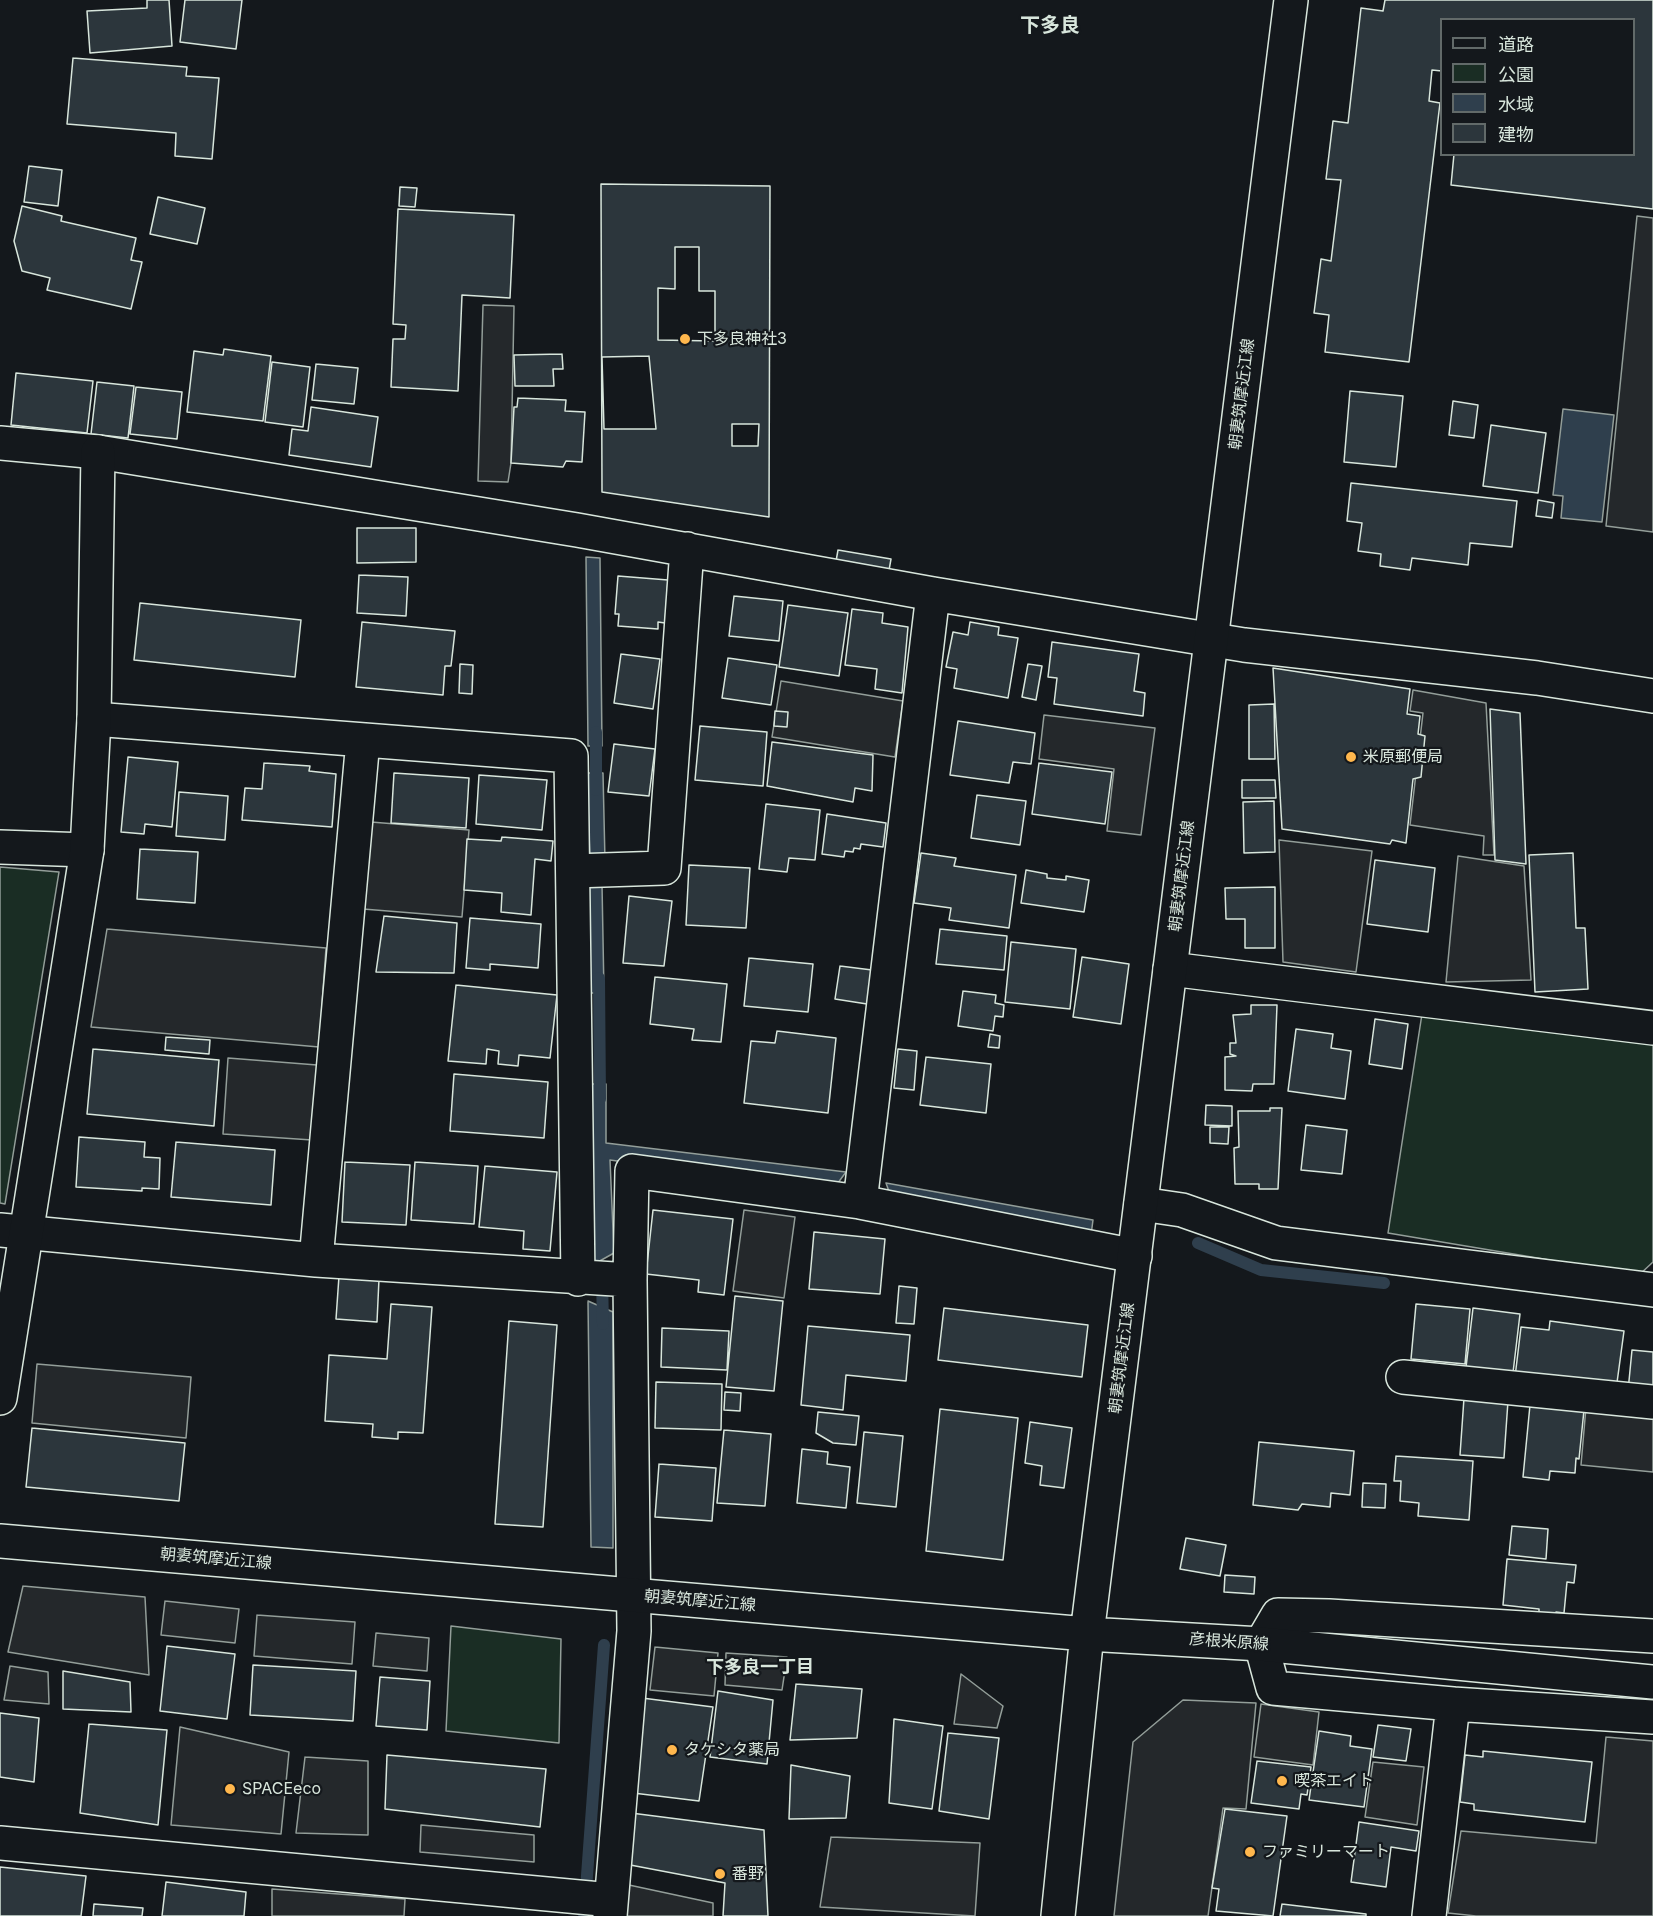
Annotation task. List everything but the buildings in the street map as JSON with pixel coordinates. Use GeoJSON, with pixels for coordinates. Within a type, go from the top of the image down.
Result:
{"type":"FeatureCollection","features":[{"type":"Feature","properties":{"kind":"street","name":"朝妻筑摩近江線"},"geometry":{"type":"LineString","coordinates":[[0,1541],[1087,1634],[1291,0]]}},
{"type":"Feature","properties":{"kind":"street"},"geometry":{"type":"LineString","coordinates":[[0,442],[98,452],[687,549],[933,594],[1211,640],[1537,678],[1653,696]]}},
{"type":"Feature","properties":{"kind":"street"},"geometry":{"type":"LineString","coordinates":[[0,1398],[13,1231],[87,850],[94,718],[98,452]]}},
{"type":"Feature","properties":{"kind":"street"},"geometry":{"type":"LineString","coordinates":[[589,870],[664,868],[687,549]]}},
{"type":"Feature","properties":{"kind":"street"},"geometry":{"type":"LineString","coordinates":[[860,1202],[933,594]]}},
{"type":"Feature","properties":{"kind":"street"},"geometry":{"type":"LineString","coordinates":[[0,1843],[597,1903],[634,1630],[634,1596],[603,1280],[589,870],[571,756],[94,718]]}},
{"type":"Feature","properties":{"kind":"street"},"geometry":{"type":"LineString","coordinates":[[316,1260],[363,740]]}},
{"type":"Feature","properties":{"kind":"street"},"geometry":{"type":"LineString","coordinates":[[0,847],[87,850]]}},
{"type":"Feature","properties":{"kind":"street"},"geometry":{"type":"LineString","coordinates":[[1170,969],[1653,1028]]}},
{"type":"Feature","properties":{"kind":"street"},"geometry":{"type":"LineString","coordinates":[[603,1280],[632,1171],[860,1202],[1135,1256]]}},
{"type":"Feature","properties":{"kind":"street"},"geometry":{"type":"LineString","coordinates":[[1141,1204],[1182,1210],[1276,1243],[1653,1290]]}},
{"type":"Feature","properties":{"kind":"street"},"geometry":{"type":"LineString","coordinates":[[13,1231],[316,1260],[603,1280]]}},
{"type":"Feature","properties":{"kind":"street"},"geometry":{"type":"LineString","coordinates":[[1403,1377],[1653,1401]]}},
{"type":"Feature","properties":{"kind":"street"},"geometry":{"type":"LineString","coordinates":[[1653,1636],[1329,1616],[1278,1615],[1261,1644],[1273,1688],[1453,1704],[1653,1717]]}},
{"type":"Feature","properties":{"kind":"street"},"geometry":{"type":"LineString","coordinates":[[1058,1916],[1087,1634]]}},
{"type":"Feature","properties":{"kind":"street","name":"彦根米原線"},"geometry":{"type":"LineString","coordinates":[[1087,1634],[1261,1644],[1653,1682]]}},
{"type":"Feature","properties":{"kind":"street"},"geometry":{"type":"LineString","coordinates":[[1429,1916],[1453,1704]]}},
{"type":"Feature","properties":{"kind":"green space"},"geometry":{"type":"Polygon","coordinates":[[[0,867],[59,872],[5,1204],[0,1203],[0,867]]]}},
{"type":"Feature","properties":{"kind":"green space"},"geometry":{"type":"Polygon","coordinates":[[[1422,1014],[1653,1043],[1653,1262],[1639,1275],[1388,1233],[1422,1014]]]}},
{"type":"Feature","properties":{"kind":"green space"},"geometry":{"type":"Polygon","coordinates":[[[451,1626],[561,1639],[559,1743],[446,1731],[451,1626]]]}},
{"type":"Feature","properties":{"kind":"shaded area"},"geometry":{"type":"Polygon","coordinates":[[[1637,216],[1653,218],[1653,532],[1606,526],[1637,216]]]}},
{"type":"Feature","properties":{"kind":"shaded area"},"geometry":{"type":"Polygon","coordinates":[[[483,305],[514,306],[511,463],[508,482],[478,481],[483,305]]]}},
{"type":"Feature","properties":{"kind":"shaded area"},"geometry":{"type":"Polygon","coordinates":[[[781,681],[903,701],[895,757],[772,737],[781,681]]]}},
{"type":"Feature","properties":{"kind":"shaded area"},"geometry":{"type":"Polygon","coordinates":[[[1413,690],[1486,703],[1494,855],[1483,855],[1484,836],[1410,825],[1423,713],[1410,711],[1413,690]]]}},
{"type":"Feature","properties":{"kind":"shaded area"},"geometry":{"type":"Polygon","coordinates":[[[1044,715],[1155,728],[1141,835],[1107,831],[1114,769],[1039,759],[1044,715]]]}},
{"type":"Feature","properties":{"kind":"shaded area"},"geometry":{"type":"Polygon","coordinates":[[[371,822],[469,830],[462,917],[363,909],[371,822]]]}},
{"type":"Feature","properties":{"kind":"shaded area"},"geometry":{"type":"Polygon","coordinates":[[[1279,840],[1372,851],[1356,972],[1283,962],[1279,840]]]}},
{"type":"Feature","properties":{"kind":"shaded area"},"geometry":{"type":"Polygon","coordinates":[[[1458,856],[1524,866],[1531,980],[1446,982],[1458,856]]]}},
{"type":"Feature","properties":{"kind":"shaded area"},"geometry":{"type":"Polygon","coordinates":[[[107,929],[326,948],[319,1047],[91,1027],[107,929]]]}},
{"type":"Feature","properties":{"kind":"shaded area"},"geometry":{"type":"Polygon","coordinates":[[[228,1058],[317,1065],[312,1140],[223,1134],[228,1058]]]}},
{"type":"Feature","properties":{"kind":"shaded area"},"geometry":{"type":"Polygon","coordinates":[[[744,1210],[795,1217],[784,1298],[733,1291],[744,1210]]]}},
{"type":"Feature","properties":{"kind":"shaded area"},"geometry":{"type":"Polygon","coordinates":[[[37,1364],[191,1377],[186,1438],[32,1423],[37,1364]]]}},
{"type":"Feature","properties":{"kind":"shaded area"},"geometry":{"type":"Polygon","coordinates":[[[1586,1407],[1653,1413],[1653,1472],[1581,1465],[1586,1407]]]}},
{"type":"Feature","properties":{"kind":"shaded area"},"geometry":{"type":"Polygon","coordinates":[[[23,1586],[145,1597],[149,1675],[8,1652],[23,1586]]]}},
{"type":"Feature","properties":{"kind":"shaded area"},"geometry":{"type":"Polygon","coordinates":[[[165,1601],[239,1609],[235,1643],[161,1635],[165,1601]]]}},
{"type":"Feature","properties":{"kind":"shaded area"},"geometry":{"type":"Polygon","coordinates":[[[257,1615],[355,1622],[352,1664],[254,1656],[257,1615]]]}},
{"type":"Feature","properties":{"kind":"shaded area"},"geometry":{"type":"Polygon","coordinates":[[[376,1633],[429,1638],[427,1671],[373,1666],[376,1633]]]}},
{"type":"Feature","properties":{"kind":"shaded area"},"geometry":{"type":"Polygon","coordinates":[[[655,1647],[718,1653],[714,1696],[650,1690],[655,1647]]]}},
{"type":"Feature","properties":{"kind":"shaded area"},"geometry":{"type":"Polygon","coordinates":[[[726,1653],[787,1657],[782,1690],[725,1685],[726,1653]]]}},
{"type":"Feature","properties":{"kind":"shaded area"},"geometry":{"type":"Polygon","coordinates":[[[10,1666],[48,1672],[49,1704],[4,1700],[10,1666]]]}},
{"type":"Feature","properties":{"kind":"shaded area"},"geometry":{"type":"Polygon","coordinates":[[[961,1674],[1003,1706],[997,1728],[954,1724],[961,1674]]]}},
{"type":"Feature","properties":{"kind":"shaded area"},"geometry":{"type":"Polygon","coordinates":[[[1183,1700],[1256,1703],[1246,1809],[1223,1808],[1208,1916],[1114,1916],[1133,1742],[1183,1700]]]}},
{"type":"Feature","properties":{"kind":"shaded area"},"geometry":{"type":"Polygon","coordinates":[[[1261,1704],[1319,1712],[1313,1765],[1254,1757],[1261,1704]]]}},
{"type":"Feature","properties":{"kind":"shaded area","name":"SPACEeco"},"geometry":{"type":"Polygon","coordinates":[[[180,1727],[289,1752],[281,1834],[171,1825],[180,1727]]]}},
{"type":"Feature","properties":{"kind":"shaded area"},"geometry":{"type":"Polygon","coordinates":[[[1606,1737],[1653,1741],[1653,1916],[1476,1916],[1448,1913],[1461,1831],[1596,1843],[1606,1737]]]}},
{"type":"Feature","properties":{"kind":"shaded area"},"geometry":{"type":"Polygon","coordinates":[[[305,1757],[368,1761],[368,1835],[296,1833],[305,1757]]]}},
{"type":"Feature","properties":{"kind":"shaded area"},"geometry":{"type":"Polygon","coordinates":[[[1373,1762],[1424,1767],[1417,1825],[1365,1817],[1373,1762]]]}},
{"type":"Feature","properties":{"kind":"shaded area"},"geometry":{"type":"Polygon","coordinates":[[[421,1825],[534,1835],[534,1862],[420,1852],[421,1825]]]}},
{"type":"Feature","properties":{"kind":"shaded area"},"geometry":{"type":"Polygon","coordinates":[[[831,1837],[980,1843],[975,1916],[820,1907],[831,1837]]]}},
{"type":"Feature","properties":{"kind":"shaded area"},"geometry":{"type":"Polygon","coordinates":[[[629,1885],[713,1903],[713,1916],[626,1916],[629,1885]]]}},
{"type":"Feature","properties":{"kind":"shaded area"},"geometry":{"type":"Polygon","coordinates":[[[272,1889],[405,1899],[404,1916],[272,1916],[272,1889]]]}},
{"type":"Feature","properties":{"kind":"water"},"geometry":{"type":"Polygon","coordinates":[[[1563,409],[1614,415],[1602,522],[1561,518],[1563,496],[1553,495],[1563,409]]]}},
{"type":"Feature","properties":{"kind":"water"},"geometry":{"type":"Polygon","coordinates":[[[586,557],[600,558],[602,746],[588,746],[586,557]]]}},
{"type":"Feature","properties":{"kind":"water"},"geometry":{"type":"Polygon","coordinates":[[[587,773],[603,773],[605,861],[590,861],[587,773]]]}},
{"type":"Feature","properties":{"kind":"water"},"geometry":{"type":"Polygon","coordinates":[[[587,884],[602,884],[604,993],[589,993],[587,884]]]}},
{"type":"Feature","properties":{"kind":"water"},"geometry":{"type":"Polygon","coordinates":[[[589,1084],[606,1084],[606,1143],[846,1172],[832,1191],[610,1160],[614,1253],[589,1267],[589,1084]]]}},
{"type":"Feature","properties":{"kind":"water"},"geometry":{"type":"Polygon","coordinates":[[[886,1183],[1093,1220],[1091,1235],[892,1200],[886,1183]]]}},
{"type":"Feature","properties":{"kind":"water"},"geometry":{"type":"Polygon","coordinates":[[[588,1301],[613,1312],[613,1548],[591,1547],[588,1301]]]}},
{"type":"Feature","properties":{"kind":"waterway"},"geometry":{"type":"LineString","coordinates":[[596,732],[596,790]]}},
{"type":"Feature","properties":{"kind":"waterway"},"geometry":{"type":"LineString","coordinates":[[599,978],[600,1099]]}},
{"type":"Feature","properties":{"kind":"waterway"},"geometry":{"type":"LineString","coordinates":[[1198,1243],[1261,1270],[1384,1283]]}},
{"type":"Feature","properties":{"kind":"waterway"},"geometry":{"type":"LineString","coordinates":[[602,1278],[603,1324]]}},
{"type":"Feature","properties":{"kind":"waterway"},"geometry":{"type":"LineString","coordinates":[[584,1916],[604,1645]]}},
{"type":"Feature","properties":{"kind":"place","name":"下多良神社3"},"geometry":{"type":"Point","coordinates":[685,339]}},
{"type":"Feature","properties":{"kind":"place","name":"米原郵便局"},"geometry":{"type":"Point","coordinates":[1351,757]}},
{"type":"Feature","properties":{"kind":"place","name":"タケシタ薬局"},"geometry":{"type":"Point","coordinates":[672,1750]}},
{"type":"Feature","properties":{"kind":"place","name":"喫茶エイト"},"geometry":{"type":"Point","coordinates":[1282,1781]}},
{"type":"Feature","properties":{"kind":"place","name":"SPACEeco"},"geometry":{"type":"Point","coordinates":[230,1789]}},
{"type":"Feature","properties":{"kind":"place","name":"ファミリーマート"},"geometry":{"type":"Point","coordinates":[1250,1852]}},
{"type":"Feature","properties":{"kind":"place","name":"番野"},"geometry":{"type":"Point","coordinates":[720,1874]}},
{"type":"Feature","properties":{"kind":"district","name":"下多良"},"geometry":{"type":"Point","coordinates":[1050,26]}},
{"type":"Feature","properties":{"kind":"district","name":"下多良一丁目"},"geometry":{"type":"Point","coordinates":[760,1668]}}]}
